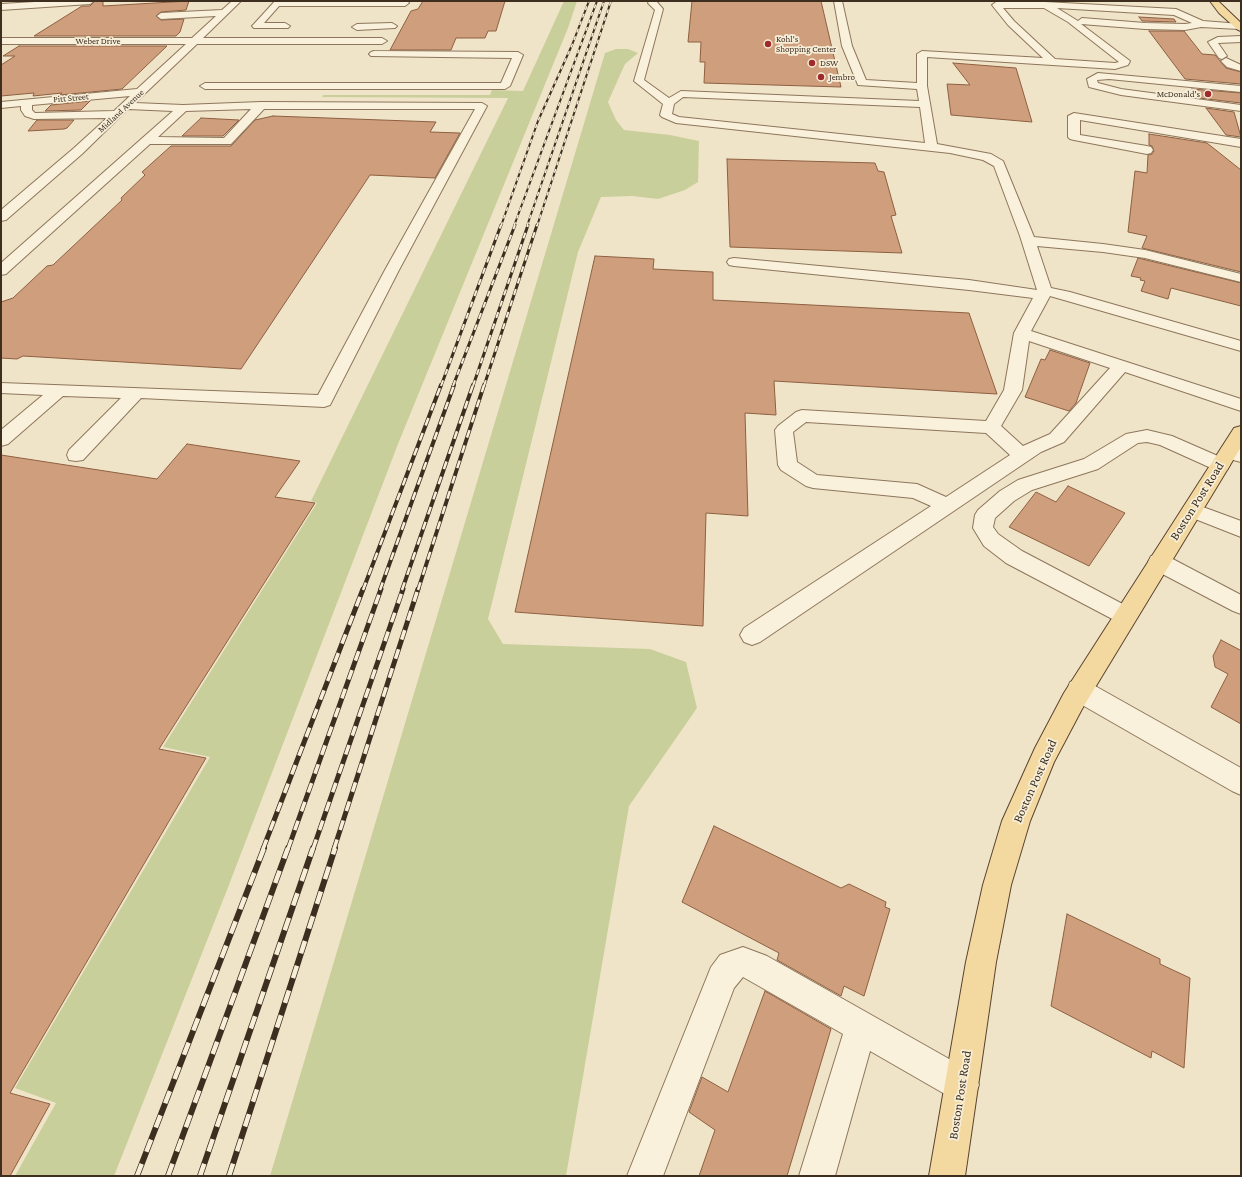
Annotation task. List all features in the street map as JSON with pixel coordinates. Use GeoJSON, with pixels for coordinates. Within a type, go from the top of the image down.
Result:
{"type":"FeatureCollection","features":[{"type":"Feature","properties":{"kind":"main road"},"geometry":{"type":"LineString","coordinates":[[1214,1],[1222,11],[1240,27]]}},
{"type":"Feature","properties":{"kind":"main road","name":"Boston Post Road"},"geometry":{"type":"LineString","coordinates":[[947,1176],[981,962],[997,885],[1016,821],[1044,756],[1079,690],[1192,510],[1233,451]]}},
{"type":"Feature","properties":{"kind":"street"},"geometry":{"type":"LineString","coordinates":[[1,7],[90,1]]}},
{"type":"Feature","properties":{"kind":"street","name":"Midland Avenue"},"geometry":{"type":"LineString","coordinates":[[1,217],[44,182],[142,92],[237,1]]}},
{"type":"Feature","properties":{"kind":"street"},"geometry":{"type":"LineString","coordinates":[[653,1],[652,3],[658,9],[639,81],[669,103]]}},
{"type":"Feature","properties":{"kind":"street"},"geometry":{"type":"LineString","coordinates":[[838,1],[847,46],[862,83],[922,86]]}},
{"type":"Feature","properties":{"kind":"street"},"geometry":{"type":"LineString","coordinates":[[1168,1],[1176,12]]}},
{"type":"Feature","properties":{"kind":"street"},"geometry":{"type":"LineString","coordinates":[[293,26],[257,26],[277,3],[405,2],[396,20],[368,65]]}},
{"type":"Feature","properties":{"kind":"street"},"geometry":{"type":"LineString","coordinates":[[931,146],[922,86],[922,54],[1115,66],[1125,63],[1124,59],[1071,20],[1042,3]]}},
{"type":"Feature","properties":{"kind":"street"},"geometry":{"type":"LineString","coordinates":[[1052,62],[1011,23],[996,5],[1042,3],[1131,5],[1176,12],[1201,24]]}},
{"type":"Feature","properties":{"kind":"street"},"geometry":{"type":"LineString","coordinates":[[161,16],[224,13]]}},
{"type":"Feature","properties":{"kind":"street"},"geometry":{"type":"LineString","coordinates":[[345,27],[396,20]]}},
{"type":"Feature","properties":{"kind":"street"},"geometry":{"type":"LineString","coordinates":[[1071,20],[1177,27],[1201,24],[1240,27]]}},
{"type":"Feature","properties":{"kind":"street"},"geometry":{"type":"LineString","coordinates":[[320,41],[327,32]]}},
{"type":"Feature","properties":{"kind":"street"},"geometry":{"type":"LineString","coordinates":[[1241,39],[1218,40],[1213,42],[1231,65],[1241,68]]}},
{"type":"Feature","properties":{"kind":"street","name":"Weber Drive"},"geometry":{"type":"LineString","coordinates":[[1,41],[382,41]]}},
{"type":"Feature","properties":{"kind":"street"},"geometry":{"type":"LineString","coordinates":[[204,86],[505,86],[518,55],[374,54]]}},
{"type":"Feature","properties":{"kind":"street"},"geometry":{"type":"LineString","coordinates":[[356,86],[362,75]]}},
{"type":"Feature","properties":{"kind":"street"},"geometry":{"type":"LineString","coordinates":[[1241,89],[1109,76],[1098,76],[1092,78],[1093,85],[1121,92],[1241,108]]}},
{"type":"Feature","properties":{"kind":"street","name":"Pitt Street"},"geometry":{"type":"LineString","coordinates":[[1,104],[142,92]]}},
{"type":"Feature","properties":{"kind":"street"},"geometry":{"type":"LineString","coordinates":[[925,104],[681,94],[669,103],[666,115],[676,120],[931,146],[987,157],[999,164],[1029,242],[1044,293],[1022,333],[1013,390],[991,427]]}},
{"type":"Feature","properties":{"kind":"street"},"geometry":{"type":"LineString","coordinates":[[28,102],[26,110],[29,114],[34,116],[118,114]]}},
{"type":"Feature","properties":{"kind":"street"},"geometry":{"type":"LineString","coordinates":[[1,388],[324,402],[392,270],[482,106],[262,105],[183,108],[127,106]]}},
{"type":"Feature","properties":{"kind":"street"},"geometry":{"type":"LineString","coordinates":[[146,140],[227,142],[262,105]]}},
{"type":"Feature","properties":{"kind":"street"},"geometry":{"type":"LineString","coordinates":[[1,271],[183,108]]}},
{"type":"Feature","properties":{"kind":"street"},"geometry":{"type":"LineString","coordinates":[[1147,150],[1074,136],[1074,116],[1241,143]]}},
{"type":"Feature","properties":{"kind":"street"},"geometry":{"type":"LineString","coordinates":[[1029,242],[1145,254],[1241,278]]}},
{"type":"Feature","properties":{"kind":"street"},"geometry":{"type":"LineString","coordinates":[[734,262],[1065,294],[1241,346]]}},
{"type":"Feature","properties":{"kind":"street"},"geometry":{"type":"LineString","coordinates":[[1022,333],[1241,405]]}},
{"type":"Feature","properties":{"kind":"street"},"geometry":{"type":"LineString","coordinates":[[752,635],[1034,448],[1057,438],[1121,366]]}},
{"type":"Feature","properties":{"kind":"street"},"geometry":{"type":"LineString","coordinates":[[1,440],[59,390]]}},
{"type":"Feature","properties":{"kind":"street"},"geometry":{"type":"LineString","coordinates":[[76,455],[136,393]]}},
{"type":"Feature","properties":{"kind":"street"},"geometry":{"type":"LineString","coordinates":[[947,506],[917,491],[814,481],[788,465],[784,430],[802,416],[991,427],[1022,456]]}},
{"type":"Feature","properties":{"kind":"street"},"geometry":{"type":"LineString","coordinates":[[1126,616],[1014,557],[991,540],[983,528],[985,515],[1007,496],[1025,485],[1091,464],[1133,438],[1147,436],[1233,451]]}},
{"type":"Feature","properties":{"kind":"street"},"geometry":{"type":"LineString","coordinates":[[1192,510],[1241,529]]}},
{"type":"Feature","properties":{"kind":"street"},"geometry":{"type":"LineString","coordinates":[[1159,562],[1241,605]]}},
{"type":"Feature","properties":{"kind":"street"},"geometry":{"type":"LineString","coordinates":[[1079,690],[1241,782]]}},
{"type":"Feature","properties":{"kind":"street"},"geometry":{"type":"LineString","coordinates":[[645,1176],[722,978],[731,966],[743,962],[756,967],[962,1084]]}},
{"type":"Feature","properties":{"kind":"street"},"geometry":{"type":"LineString","coordinates":[[817,1176],[861,1027]]}},
{"type":"Feature","properties":{"kind":"green space"},"geometry":{"type":"Polygon","coordinates":[[[564,1],[577,1],[568,28],[398,444],[227,890],[114,1176],[15,1176],[56,1103],[15,1088],[210,757],[163,747],[317,503],[311,501],[508,98],[322,97],[323,95],[490,95],[492,90],[523,91],[564,1]]]}},
{"type":"Feature","properties":{"kind":"green space"},"geometry":{"type":"Polygon","coordinates":[[[616,49],[628,49],[638,53],[625,64],[608,102],[616,120],[624,130],[670,135],[699,141],[698,182],[685,190],[658,199],[632,196],[601,197],[578,252],[488,619],[503,644],[650,649],[686,662],[697,708],[629,806],[566,1176],[270,1176],[605,53],[616,49]]]}},
{"type":"Feature","properties":{"kind":"building"},"geometry":{"type":"Polygon","coordinates":[[[95,1],[103,1],[103,6],[189,1],[186,10],[161,12],[156,16],[161,20],[184,19],[180,32],[176,36],[34,36],[82,6],[90,6],[95,1]]]}},
{"type":"Feature","properties":{"kind":"building"},"geometry":{"type":"Polygon","coordinates":[[[423,1],[505,1],[496,31],[488,31],[485,38],[456,38],[451,50],[390,50],[411,11],[418,9],[423,1]]]}},
{"type":"Feature","properties":{"kind":"building","name":"Kohl's Shopping Center"},"geometry":{"type":"Polygon","coordinates":[[[692,1],[821,1],[841,87],[704,83],[705,62],[700,62],[701,42],[688,42],[692,1]]]}},
{"type":"Feature","properties":{"kind":"building"},"geometry":{"type":"Polygon","coordinates":[[[1139,17],[1174,19],[1176,22],[1142,21],[1139,17]]]}},
{"type":"Feature","properties":{"kind":"building"},"geometry":{"type":"Polygon","coordinates":[[[1149,31],[1184,31],[1202,54],[1215,55],[1226,68],[1241,72],[1241,84],[1185,79],[1149,31]]]}},
{"type":"Feature","properties":{"kind":"building"},"geometry":{"type":"Polygon","coordinates":[[[19,46],[167,46],[122,89],[60,95],[62,93],[33,96],[34,93],[1,96],[1,65],[15,56],[3,56],[19,46]]]}},
{"type":"Feature","properties":{"kind":"building"},"geometry":{"type":"Polygon","coordinates":[[[953,63],[1016,68],[1032,122],[951,115],[947,84],[970,85],[953,63]]]}},
{"type":"Feature","properties":{"kind":"building"},"geometry":{"type":"Polygon","coordinates":[[[1192,89],[1241,93],[1241,103],[1199,98],[1192,89]]]}},
{"type":"Feature","properties":{"kind":"building"},"geometry":{"type":"Polygon","coordinates":[[[90,101],[81,110],[45,111],[51,105],[90,101]]]}},
{"type":"Feature","properties":{"kind":"building"},"geometry":{"type":"Polygon","coordinates":[[[1206,108],[1234,112],[1241,137],[1226,135],[1206,108]]]}},
{"type":"Feature","properties":{"kind":"building"},"geometry":{"type":"Polygon","coordinates":[[[273,116],[436,122],[430,132],[460,133],[435,178],[370,175],[241,369],[23,356],[17,359],[1,358],[1,302],[13,298],[47,266],[53,265],[122,200],[121,198],[145,175],[142,172],[171,146],[231,146],[255,120],[273,116]]]}},
{"type":"Feature","properties":{"kind":"building"},"geometry":{"type":"Polygon","coordinates":[[[201,118],[239,120],[223,136],[182,136],[201,118]]]}},
{"type":"Feature","properties":{"kind":"building"},"geometry":{"type":"Polygon","coordinates":[[[37,120],[74,120],[67,128],[64,129],[28,131],[37,120]]]}},
{"type":"Feature","properties":{"kind":"building"},"geometry":{"type":"Polygon","coordinates":[[[1149,134],[1207,143],[1241,170],[1241,272],[1142,248],[1147,236],[1128,232],[1135,171],[1147,173],[1148,155],[1152,154],[1154,151],[1152,146],[1149,145],[1149,134]]]}},
{"type":"Feature","properties":{"kind":"building"},"geometry":{"type":"Polygon","coordinates":[[[727,159],[875,163],[878,171],[884,172],[896,215],[891,216],[902,253],[730,247],[727,159]]]}},
{"type":"Feature","properties":{"kind":"building"},"geometry":{"type":"Polygon","coordinates":[[[595,256],[654,259],[653,269],[713,272],[713,300],[969,313],[997,394],[774,381],[776,415],[745,413],[748,516],[706,513],[703,626],[515,612],[595,256]]]}},
{"type":"Feature","properties":{"kind":"building"},"geometry":{"type":"Polygon","coordinates":[[[1138,258],[1241,283],[1241,306],[1171,288],[1168,299],[1141,291],[1145,281],[1140,280],[1141,278],[1131,276],[1138,258]]]}},
{"type":"Feature","properties":{"kind":"building"},"geometry":{"type":"Polygon","coordinates":[[[1050,350],[1090,363],[1076,403],[1069,411],[1025,397],[1041,359],[1045,360],[1050,350]]]}},
{"type":"Feature","properties":{"kind":"building"},"geometry":{"type":"Polygon","coordinates":[[[187,444],[300,461],[275,497],[315,503],[159,749],[206,758],[10,1093],[50,1104],[10,1176],[1,1176],[1,455],[157,479],[187,444]]]}},
{"type":"Feature","properties":{"kind":"building"},"geometry":{"type":"Polygon","coordinates":[[[1068,486],[1125,513],[1089,566],[1009,527],[1036,492],[1056,502],[1068,486]]]}},
{"type":"Feature","properties":{"kind":"building"},"geometry":{"type":"Polygon","coordinates":[[[1221,640],[1240,650],[1241,649],[1241,724],[1211,707],[1228,674],[1215,667],[1213,656],[1221,640]]]}},
{"type":"Feature","properties":{"kind":"building"},"geometry":{"type":"Polygon","coordinates":[[[714,826],[841,888],[849,884],[886,902],[885,907],[890,909],[864,996],[844,986],[841,996],[777,960],[779,953],[682,902],[714,826]]]}},
{"type":"Feature","properties":{"kind":"building"},"geometry":{"type":"Polygon","coordinates":[[[1067,914],[1160,959],[1160,964],[1190,978],[1184,1068],[1152,1051],[1151,1058],[1051,1006],[1067,914]]]}},
{"type":"Feature","properties":{"kind":"building"},"geometry":{"type":"Polygon","coordinates":[[[765,991],[831,1029],[787,1176],[699,1176],[715,1130],[689,1112],[702,1077],[728,1092],[765,991]]]}},
{"type":"Feature","properties":{"kind":"railway"},"geometry":{"type":"LineString","coordinates":[[501,226],[538,121],[572,45],[589,1]]}},
{"type":"Feature","properties":{"kind":"railway"},"geometry":{"type":"LineString","coordinates":[[514,226],[597,1]]}},
{"type":"Feature","properties":{"kind":"railway"},"geometry":{"type":"LineString","coordinates":[[527,226],[604,1]]}},
{"type":"Feature","properties":{"kind":"railway"},"geometry":{"type":"LineString","coordinates":[[537,226],[611,1]]}},
{"type":"Feature","properties":{"kind":"railway"},"geometry":{"type":"LineString","coordinates":[[441,386],[501,225]]}},
{"type":"Feature","properties":{"kind":"railway"},"geometry":{"type":"LineString","coordinates":[[453,386],[515,225]]}},
{"type":"Feature","properties":{"kind":"railway"},"geometry":{"type":"LineString","coordinates":[[473,386],[528,225]]}},
{"type":"Feature","properties":{"kind":"railway"},"geometry":{"type":"LineString","coordinates":[[484,386],[537,225]]}},
{"type":"Feature","properties":{"kind":"railway"},"geometry":{"type":"LineString","coordinates":[[363,590],[441,385]]}},
{"type":"Feature","properties":{"kind":"railway"},"geometry":{"type":"LineString","coordinates":[[380,590],[454,385]]}},
{"type":"Feature","properties":{"kind":"railway"},"geometry":{"type":"LineString","coordinates":[[402,590],[473,385]]}},
{"type":"Feature","properties":{"kind":"railway"},"geometry":{"type":"LineString","coordinates":[[418,590],[484,385]]}},
{"type":"Feature","properties":{"kind":"railway"},"geometry":{"type":"LineString","coordinates":[[263,849],[363,589]]}},
{"type":"Feature","properties":{"kind":"railway"},"geometry":{"type":"LineString","coordinates":[[288,849],[381,589]]}},
{"type":"Feature","properties":{"kind":"railway"},"geometry":{"type":"LineString","coordinates":[[313,849],[403,589]]}},
{"type":"Feature","properties":{"kind":"railway"},"geometry":{"type":"LineString","coordinates":[[334,849],[418,589]]}},
{"type":"Feature","properties":{"kind":"railway"},"geometry":{"type":"LineString","coordinates":[[137,1176],[264,848]]}},
{"type":"Feature","properties":{"kind":"railway"},"geometry":{"type":"LineString","coordinates":[[168,1176],[288,848]]}},
{"type":"Feature","properties":{"kind":"railway"},"geometry":{"type":"LineString","coordinates":[[200,1176],[313,848]]}},
{"type":"Feature","properties":{"kind":"railway"},"geometry":{"type":"LineString","coordinates":[[229,1176],[335,848]]}},
{"type":"Feature","properties":{"kind":"place","name":"Kohl's Shopping Center"},"geometry":{"type":"Point","coordinates":[768,44]}},
{"type":"Feature","properties":{"kind":"place","name":"DSW"},"geometry":{"type":"Point","coordinates":[812,63]}},
{"type":"Feature","properties":{"kind":"place","name":"Jembro"},"geometry":{"type":"Point","coordinates":[821,77]}},
{"type":"Feature","properties":{"kind":"place","name":"McDonald's"},"geometry":{"type":"Point","coordinates":[1208,94]}}]}
